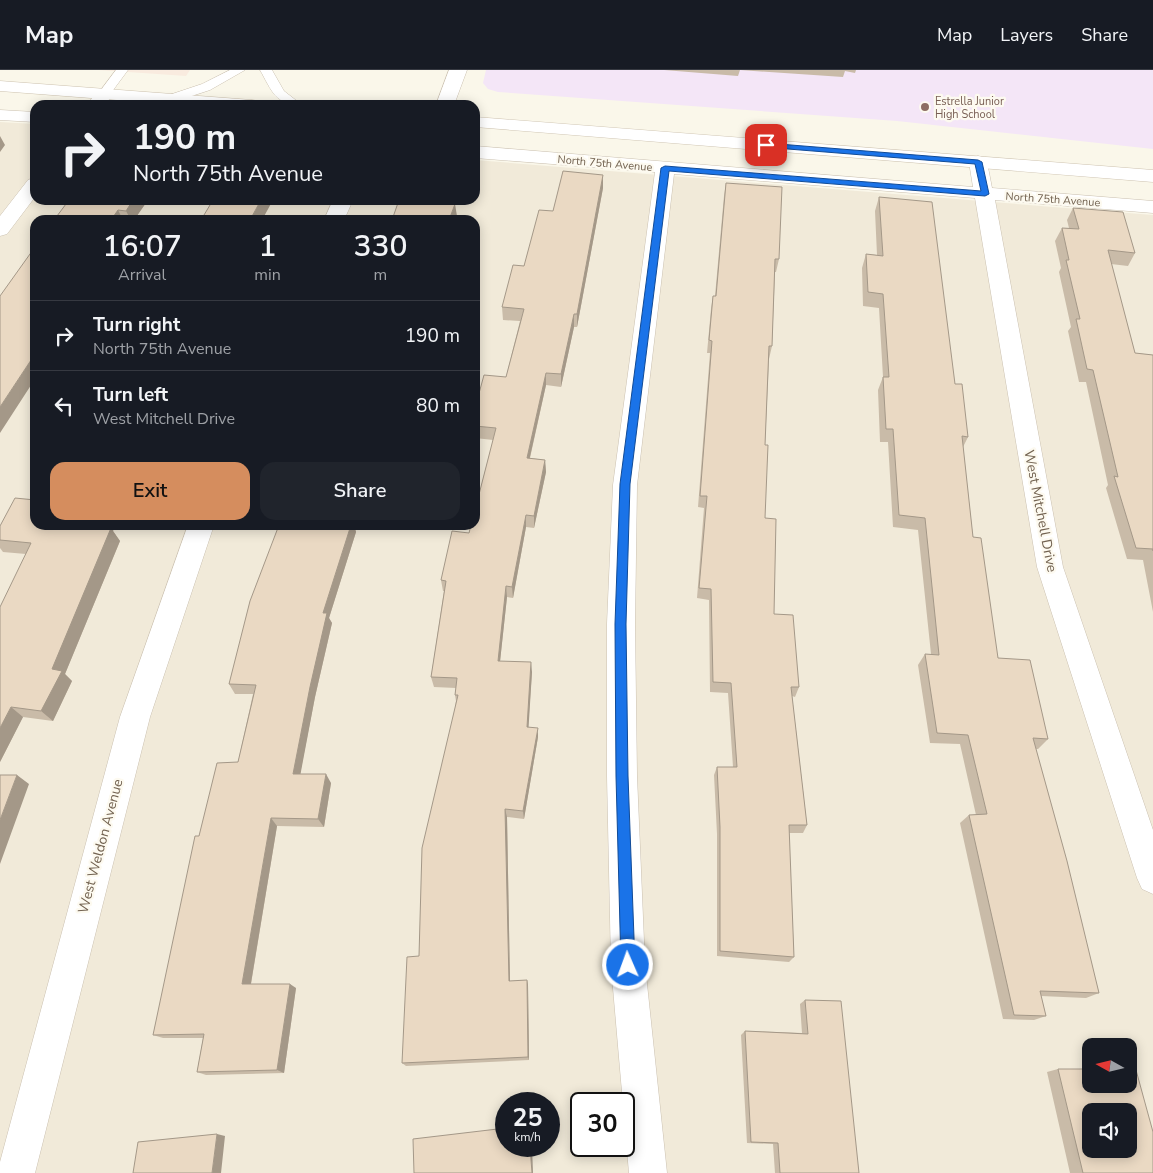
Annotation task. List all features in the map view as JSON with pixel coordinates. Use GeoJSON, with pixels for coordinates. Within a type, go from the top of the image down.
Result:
{"type":"FeatureCollection","features":[{"type":"Feature","properties":{"kind":"street"},"geometry":{"type":"LineString","coordinates":[[447,100],[458,70]]}},
{"type":"Feature","properties":{"kind":"street"},"geometry":{"type":"LineString","coordinates":[[0,86],[100,99],[184,100]]}},
{"type":"Feature","properties":{"kind":"street"},"geometry":{"type":"LineString","coordinates":[[0,114],[30,117]]}},
{"type":"Feature","properties":{"kind":"street"},"geometry":{"type":"LineString","coordinates":[[480,122],[1153,176]]}},
{"type":"Feature","properties":{"kind":"street","name":"North 75th Avenue"},"geometry":{"type":"LineString","coordinates":[[480,152],[1153,207]]}},
{"type":"Feature","properties":{"kind":"street","name":"West Mitchell Drive"},"geometry":{"type":"LineString","coordinates":[[978,162],[1050,567],[1153,878]]}},
{"type":"Feature","properties":{"kind":"street"},"geometry":{"type":"LineString","coordinates":[[648,1173],[628,965],[622,776],[621,624],[625,484],[665,168]]}},
{"type":"Feature","properties":{"kind":"street"},"geometry":{"type":"LineString","coordinates":[[0,230],[30,191]]}},
{"type":"Feature","properties":{"kind":"street","name":"West Weldon Avenue"},"geometry":{"type":"LineString","coordinates":[[16,1173],[63,984],[135,716],[199,530]]}},
{"type":"Feature","properties":{"kind":"lane"},"geometry":{"type":"LineString","coordinates":[[100,99],[122,70]]}},
{"type":"Feature","properties":{"kind":"lane"},"geometry":{"type":"LineString","coordinates":[[170,99],[206,87],[239,70]]}},
{"type":"Feature","properties":{"kind":"lane"},"geometry":{"type":"LineString","coordinates":[[266,70],[279,93],[289,100]]}},
{"type":"Feature","properties":{"kind":"shaded area"},"geometry":{"type":"Polygon","coordinates":[[[99,70],[190,70],[186,76],[99,70]]]}},
{"type":"Feature","properties":{"kind":"shaded area","name":"Estrella Junior High School"},"geometry":{"type":"Polygon","coordinates":[[[486,70],[1153,70],[1153,149],[897,121],[498,92],[488,89],[483,83],[486,70]]]}},
{"type":"Feature","properties":{"kind":"shaded area"},"geometry":{"type":"Polygon","coordinates":[[[0,122],[30,124],[30,205],[480,205],[480,160],[1153,215],[1153,1173],[0,1173],[0,122]]]}},
{"type":"Feature","properties":{"kind":"building"},"geometry":{"type":"Polygon","coordinates":[[[563,171],[603,175],[577,314],[574,314],[561,374],[546,373],[527,458],[545,460],[534,516],[526,515],[512,587],[506,586],[498,661],[531,662],[527,727],[538,728],[523,811],[505,809],[509,981],[527,980],[528,1057],[402,1063],[407,957],[419,956],[422,848],[458,695],[455,695],[457,678],[431,677],[446,581],[441,580],[452,531],[469,533],[470,530],[480,530],[480,490],[496,428],[480,426],[480,390],[484,375],[506,377],[524,309],[502,307],[513,265],[524,266],[539,210],[553,211],[563,171]]]}},
{"type":"Feature","properties":{"kind":"building"},"geometry":{"type":"Polygon","coordinates":[[[726,183],[782,187],[779,259],[775,259],[772,346],[769,346],[765,445],[768,445],[765,518],[776,519],[774,614],[793,615],[799,687],[791,687],[807,825],[789,825],[794,957],[720,951],[720,827],[717,767],[737,767],[731,683],[713,682],[711,589],[699,588],[707,496],[700,496],[712,341],[709,340],[713,296],[716,296],[726,183]]]}},
{"type":"Feature","properties":{"kind":"building"},"geometry":{"type":"Polygon","coordinates":[[[879,197],[932,202],[955,384],[962,384],[968,437],[962,436],[973,537],[981,538],[998,658],[1030,660],[1048,739],[1033,738],[1067,861],[1099,993],[1040,991],[1046,1016],[1014,1015],[969,815],[987,814],[968,735],[937,733],[925,654],[939,655],[925,518],[899,515],[893,429],[886,429],[883,377],[889,377],[883,294],[868,292],[866,254],[883,256],[879,197]]]}},
{"type":"Feature","properties":{"kind":"building"},"geometry":{"type":"Polygon","coordinates":[[[65,205],[130,205],[126,211],[118,210],[114,215],[58,215],[65,205]]]}},
{"type":"Feature","properties":{"kind":"building"},"geometry":{"type":"Polygon","coordinates":[[[210,205],[258,205],[253,215],[204,215],[210,205]]]}},
{"type":"Feature","properties":{"kind":"building"},"geometry":{"type":"Polygon","coordinates":[[[397,205],[455,205],[451,215],[394,215],[397,205]]]}},
{"type":"Feature","properties":{"kind":"building"},"geometry":{"type":"Polygon","coordinates":[[[1073,208],[1123,212],[1135,253],[1108,250],[1135,353],[1153,355],[1153,549],[1136,548],[1114,476],[1118,477],[1093,370],[1087,369],[1076,319],[1080,319],[1066,260],[1069,260],[1062,228],[1079,229],[1073,208]]]}},
{"type":"Feature","properties":{"kind":"building"},"geometry":{"type":"Polygon","coordinates":[[[30,254],[30,362],[0,407],[0,296],[30,254]]]}},
{"type":"Feature","properties":{"kind":"building"},"geometry":{"type":"Polygon","coordinates":[[[15,498],[30,500],[30,530],[110,530],[52,669],[62,671],[41,711],[11,707],[0,728],[0,607],[31,543],[0,540],[0,526],[15,498]]]}},
{"type":"Feature","properties":{"kind":"building"},"geometry":{"type":"Polygon","coordinates":[[[277,530],[349,530],[323,613],[327,613],[293,774],[326,774],[318,819],[271,818],[242,984],[290,984],[277,1070],[197,1072],[204,1034],[153,1035],[195,836],[199,836],[217,763],[238,762],[256,685],[229,684],[250,601],[277,530]]]}},
{"type":"Feature","properties":{"kind":"building"},"geometry":{"type":"Polygon","coordinates":[[[0,775],[17,775],[0,820],[0,775]]]}},
{"type":"Feature","properties":{"kind":"building"},"geometry":{"type":"Polygon","coordinates":[[[805,1000],[841,1001],[859,1173],[780,1173],[778,1143],[751,1142],[745,1031],[808,1034],[805,1000]]]}},
{"type":"Feature","properties":{"kind":"building"},"geometry":{"type":"Polygon","coordinates":[[[1058,1069],[1082,1069],[1082,1093],[1137,1093],[1138,1077],[1153,1132],[1153,1173],[1083,1173],[1058,1069]]]}},
{"type":"Feature","properties":{"kind":"building"},"geometry":{"type":"Polygon","coordinates":[[[495,1129],[495,1157],[531,1157],[532,1173],[414,1173],[413,1139],[495,1129]]]}},
{"type":"Feature","properties":{"kind":"building"},"geometry":{"type":"Polygon","coordinates":[[[217,1134],[212,1173],[133,1173],[138,1142],[217,1134]]]}},
{"type":"Feature","properties":{"kind":"place","name":"Estrella Junior High School"},"geometry":{"type":"Point","coordinates":[925,107]}},
{"type":"Feature","properties":{"kind":"route"},"geometry":{"type":"LineString","coordinates":[[628,965],[622,776],[621,624],[625,484],[665,168],[985,194],[978,162],[766,145]]}}]}
